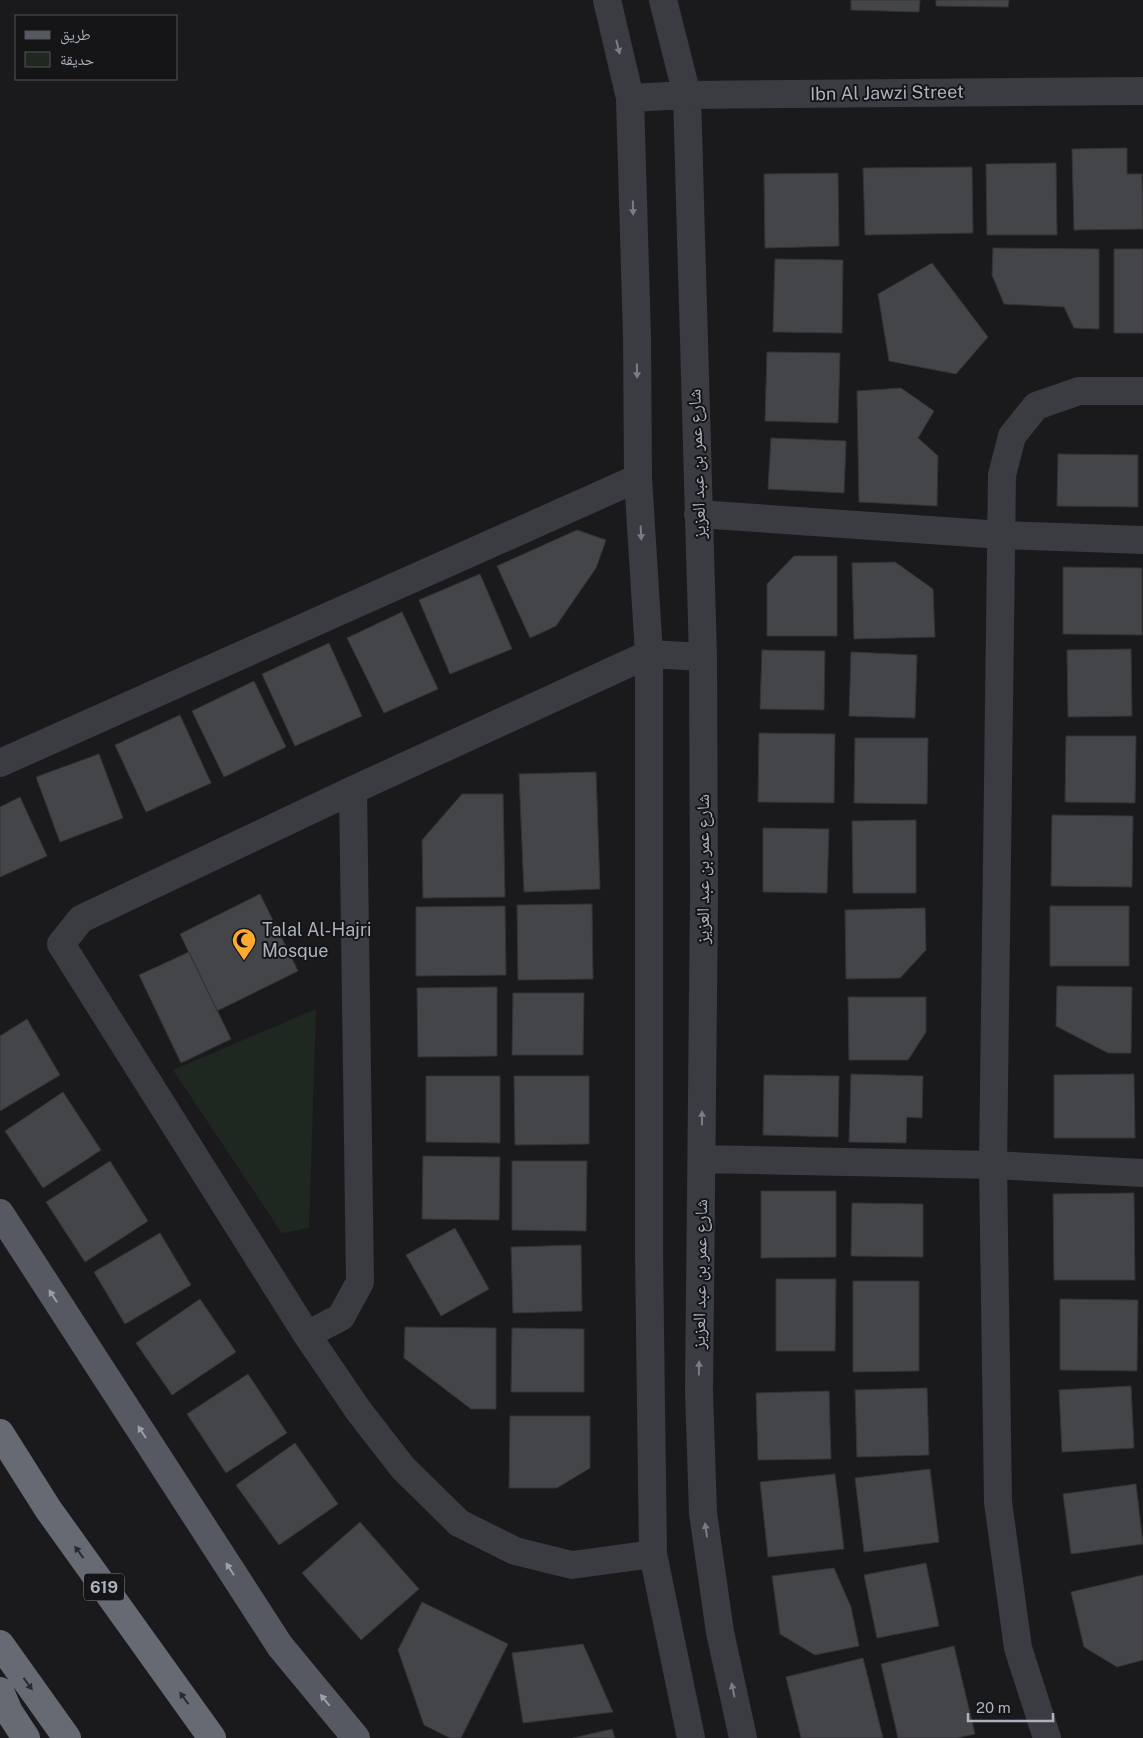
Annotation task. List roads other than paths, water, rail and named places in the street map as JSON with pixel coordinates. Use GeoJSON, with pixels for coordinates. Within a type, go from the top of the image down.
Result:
{"type":"FeatureCollection","features":[{"type":"Feature","properties":{"kind":"highway","name":"619"},"geometry":{"type":"LineString","coordinates":[[0,1433],[48,1509],[212,1738]]}},
{"type":"Feature","properties":{"kind":"highway"},"geometry":{"type":"LineString","coordinates":[[0,1644],[67,1738]]}},
{"type":"Feature","properties":{"kind":"highway"},"geometry":{"type":"LineString","coordinates":[[0,1690],[9,1712],[26,1738]]}},
{"type":"Feature","properties":{"kind":"main road"},"geometry":{"type":"LineString","coordinates":[[0,1213],[280,1646],[356,1738]]}},
{"type":"Feature","properties":{"kind":"street"},"geometry":{"type":"LineString","coordinates":[[606,0],[630,98],[637,337],[638,478],[649,654],[649,1253],[653,1554],[691,1738]]}},
{"type":"Feature","properties":{"kind":"street","name":"شارع عمر بن عبد العزيز"},"geometry":{"type":"LineString","coordinates":[[663,0],[687,95],[703,657],[704,897],[699,1392],[703,1513],[720,1632],[743,1738]]}},
{"type":"Feature","properties":{"kind":"street","name":"Ibn Al Jawzi Street"},"geometry":{"type":"LineString","coordinates":[[630,98],[687,95],[1143,91]]}},
{"type":"Feature","properties":{"kind":"street"},"geometry":{"type":"LineString","coordinates":[[1047,1738],[1018,1648],[998,1502],[992,1165],[1002,475],[1012,436],[1036,406],[1079,391],[1143,391]]}},
{"type":"Feature","properties":{"kind":"street"},"geometry":{"type":"LineString","coordinates":[[0,763],[638,478]]}},
{"type":"Feature","properties":{"kind":"street"},"geometry":{"type":"LineString","coordinates":[[698,514],[1002,535],[1143,540]]}},
{"type":"Feature","properties":{"kind":"street"},"geometry":{"type":"LineString","coordinates":[[653,1554],[572,1565],[514,1551],[459,1523],[403,1468],[358,1410],[307,1335],[61,944],[81,919],[353,790],[649,654],[703,657]]}},
{"type":"Feature","properties":{"kind":"street"},"geometry":{"type":"LineString","coordinates":[[307,1335],[340,1317],[360,1282],[353,790]]}},
{"type":"Feature","properties":{"kind":"street"},"geometry":{"type":"LineString","coordinates":[[702,1159],[992,1165],[1143,1173]]}},
{"type":"Feature","properties":{"kind":"place","name":"Talal Al-Hajri Mosque"},"geometry":{"type":"Point","coordinates":[244,961]}}]}
